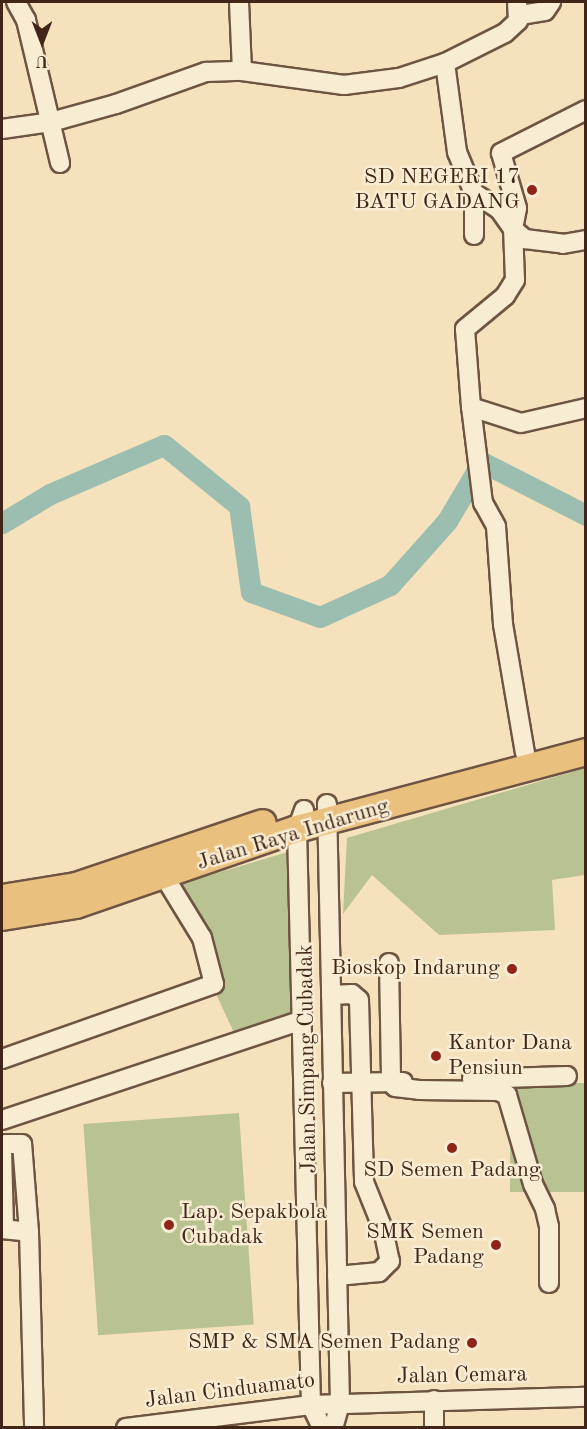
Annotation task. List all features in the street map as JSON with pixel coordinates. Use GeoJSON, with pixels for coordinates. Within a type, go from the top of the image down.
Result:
{"type":"FeatureCollection","features":[{"type":"Feature","properties":{"kind":"highway","name":"Jalan Raya Indarung"},"geometry":{"type":"LineString","coordinates":[[2,898],[76,886],[525,753],[585,738]]}},
{"type":"Feature","properties":{"kind":"highway","name":"Jalan Raya Indarung"},"geometry":{"type":"LineString","coordinates":[[2,917],[69,907],[169,885],[314,816],[585,752]]}},
{"type":"Feature","properties":{"kind":"street"},"geometry":{"type":"LineString","coordinates":[[16,2],[26,20],[60,163]]}},
{"type":"Feature","properties":{"kind":"street"},"geometry":{"type":"LineString","coordinates":[[238,2],[242,71]]}},
{"type":"Feature","properties":{"kind":"street"},"geometry":{"type":"LineString","coordinates":[[2,129],[51,122],[136,98],[206,72],[242,71],[344,85],[382,82],[445,63],[505,33],[519,8],[545,11],[551,2]]}},
{"type":"Feature","properties":{"kind":"street"},"geometry":{"type":"LineString","coordinates":[[445,63],[457,152],[474,193],[474,235]]}},
{"type":"Feature","properties":{"kind":"street"},"geometry":{"type":"LineString","coordinates":[[525,753],[503,624],[496,526],[485,510],[481,492],[473,430],[465,329],[513,287],[516,270],[513,229],[517,208],[501,153],[585,110]]}},
{"type":"Feature","properties":{"kind":"street"},"geometry":{"type":"LineString","coordinates":[[474,193],[499,209],[513,229],[525,239],[563,244],[585,240]]}},
{"type":"Feature","properties":{"kind":"street"},"geometry":{"type":"LineString","coordinates":[[471,407],[521,423],[585,408]]}},
{"type":"Feature","properties":{"kind":"street","name":"Jalan Simpang Cubadak"},"geometry":{"type":"LineString","coordinates":[[314,816],[331,994],[340,1404],[333,1428]]}},
{"type":"Feature","properties":{"kind":"street","name":"Jalan Simpang Cubadak"},"geometry":{"type":"LineString","coordinates":[[311,1405],[302,1020],[314,816]]}},
{"type":"Feature","properties":{"kind":"street"},"geometry":{"type":"LineString","coordinates":[[2,1059],[214,984],[202,938],[169,885]]}},
{"type":"Feature","properties":{"kind":"street"},"geometry":{"type":"LineString","coordinates":[[389,963],[391,1082],[395,1087],[419,1090],[498,1091],[507,1095],[533,1184],[545,1209],[549,1227],[549,1283]]}},
{"type":"Feature","properties":{"kind":"street"},"geometry":{"type":"LineString","coordinates":[[331,994],[352,994],[359,1000],[364,1182],[383,1229],[390,1261],[379,1272],[337,1276]]}},
{"type":"Feature","properties":{"kind":"street"},"geometry":{"type":"LineString","coordinates":[[2,1120],[302,1020]]}},
{"type":"Feature","properties":{"kind":"street"},"geometry":{"type":"LineString","coordinates":[[304,1100],[361,1083],[567,1076]]}},
{"type":"Feature","properties":{"kind":"street"},"geometry":{"type":"LineString","coordinates":[[29,1233],[3,1229],[2,1150],[6,1144],[22,1144],[29,1233],[34,1428]]}},
{"type":"Feature","properties":{"kind":"street","name":"Jalan Cemara"},"geometry":{"type":"LineString","coordinates":[[340,1404],[585,1397]]}},
{"type":"Feature","properties":{"kind":"street"},"geometry":{"type":"LineString","coordinates":[[434,1400],[434,1428]]}},
{"type":"Feature","properties":{"kind":"street","name":"Jalan Cinduamato"},"geometry":{"type":"LineString","coordinates":[[126,1428],[311,1405],[340,1404]]}},
{"type":"Feature","properties":{"kind":"street"},"geometry":{"type":"LineString","coordinates":[[311,1405],[322,1428]]}},
{"type":"Feature","properties":{"kind":"green space"},"geometry":{"type":"Polygon","coordinates":[[[585,768],[585,875],[552,880],[555,930],[439,935],[372,875],[343,914],[347,838],[585,768]]]}},
{"type":"Feature","properties":{"kind":"green space"},"geometry":{"type":"Polygon","coordinates":[[[301,848],[303,1015],[236,1037],[216,994],[223,984],[215,948],[177,885],[301,848]]]}},
{"type":"Feature","properties":{"kind":"green space"},"geometry":{"type":"Polygon","coordinates":[[[510,1083],[585,1083],[585,1192],[510,1192],[510,1083]]]}},
{"type":"Feature","properties":{"kind":"green space","name":"Lap. Sepakbola Cubadak"},"geometry":{"type":"Polygon","coordinates":[[[239,1113],[254,1324],[98,1335],[83,1124],[239,1113]]]}},
{"type":"Feature","properties":{"kind":"waterway"},"geometry":{"type":"LineString","coordinates":[[2,523],[50,494],[164,445],[239,506],[251,592],[320,617],[390,585],[447,521],[482,462],[586,515]]}},
{"type":"Feature","properties":{"kind":"place","name":"SD NEGERI 17 BATU GADANG"},"geometry":{"type":"Point","coordinates":[532,190]}},
{"type":"Feature","properties":{"kind":"place","name":"Bioskop Indarung"},"geometry":{"type":"Point","coordinates":[512,969]}},
{"type":"Feature","properties":{"kind":"place","name":"Kantor Dana Pensiun"},"geometry":{"type":"Point","coordinates":[436,1056]}},
{"type":"Feature","properties":{"kind":"place","name":"SD Semen Padang"},"geometry":{"type":"Point","coordinates":[452,1148]}},
{"type":"Feature","properties":{"kind":"place","name":"Lap. Sepakbola Cubadak"},"geometry":{"type":"Point","coordinates":[169,1225]}},
{"type":"Feature","properties":{"kind":"place","name":"SMK Semen Padang"},"geometry":{"type":"Point","coordinates":[496,1245]}},
{"type":"Feature","properties":{"kind":"place","name":"SMP & SMA Semen Padang"},"geometry":{"type":"Point","coordinates":[472,1343]}}]}
